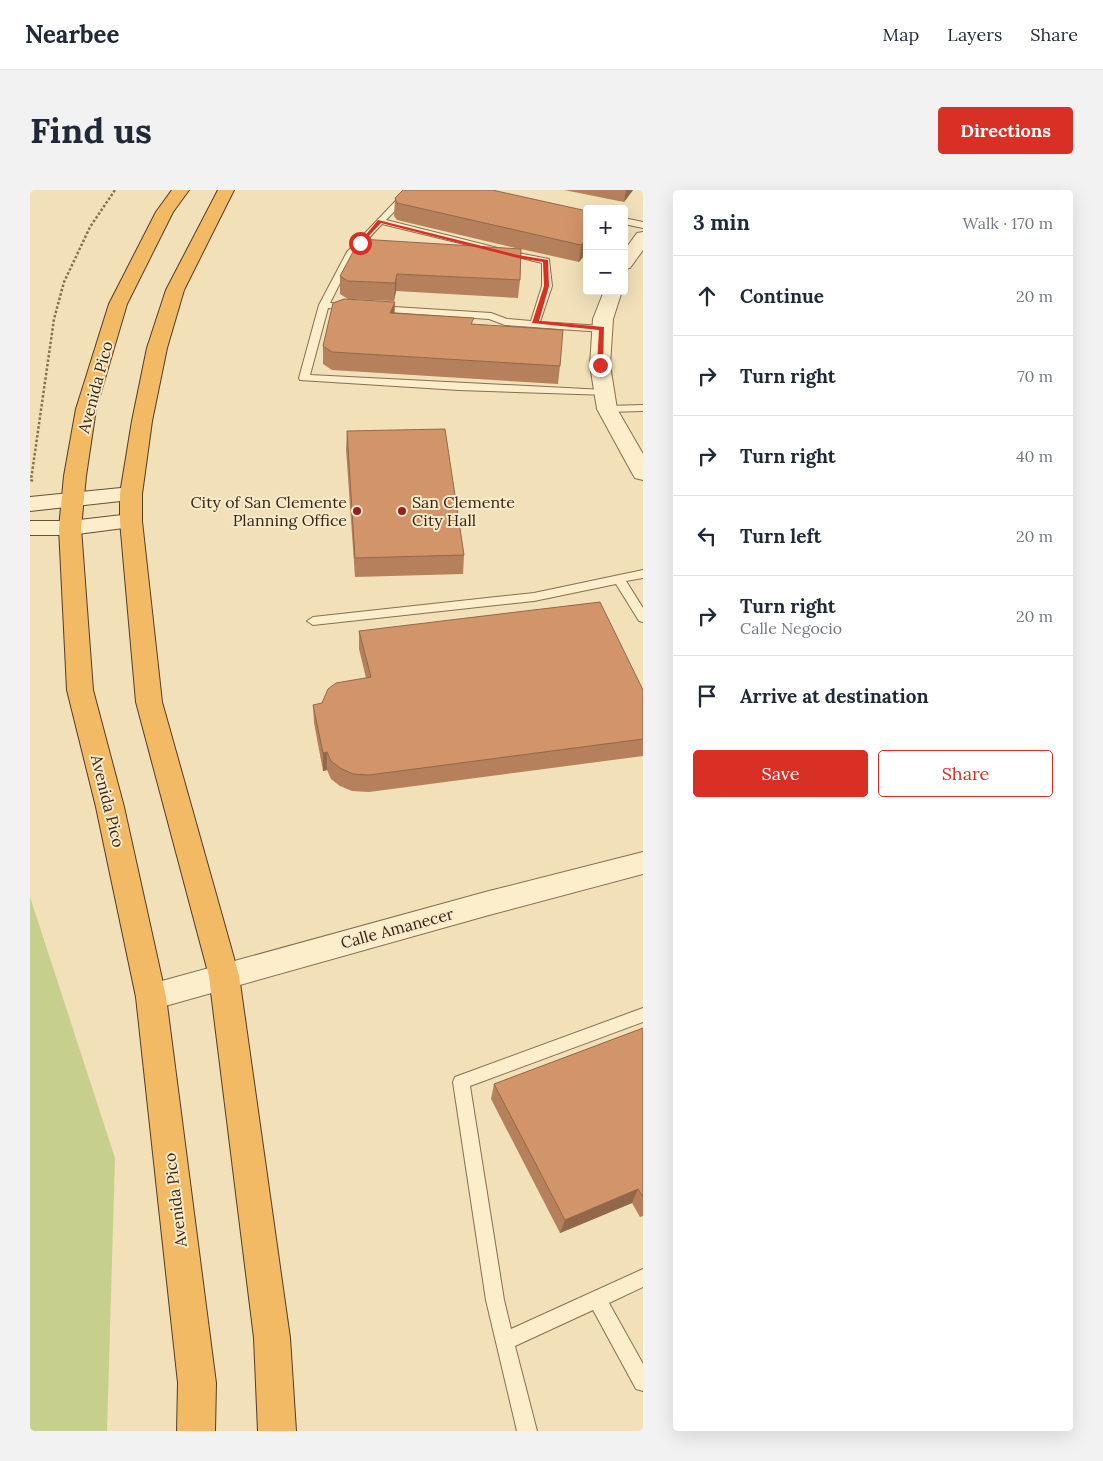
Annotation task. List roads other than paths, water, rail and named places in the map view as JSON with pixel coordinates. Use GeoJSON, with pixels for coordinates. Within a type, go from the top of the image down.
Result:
{"type":"FeatureCollection","features":[{"type":"Feature","properties":{"kind":"highway","name":"Avenida Pico"},"geometry":{"type":"LineString","coordinates":[[181,190],[165,212],[118,304],[86,409],[71,514],[80,690],[110,807],[152,997],[197,1383],[196,1431]]}},
{"type":"Feature","properties":{"kind":"highway"},"geometry":{"type":"LineString","coordinates":[[226,190],[175,290],[160,339],[142,421],[131,508],[149,702],[224,976],[272,1338],[277,1431]]}},
{"type":"Feature","properties":{"kind":"street"},"geometry":{"type":"LineString","coordinates":[[628,258],[643,237]]}},
{"type":"Feature","properties":{"kind":"street"},"geometry":{"type":"LineString","coordinates":[[612,295],[603,319],[602,328],[600,365],[606,401],[643,473]]}},
{"type":"Feature","properties":{"kind":"street"},"geometry":{"type":"LineString","coordinates":[[30,504],[71,514]]}},
{"type":"Feature","properties":{"kind":"street"},"geometry":{"type":"LineString","coordinates":[[30,528],[71,514],[131,508]]}},
{"type":"Feature","properties":{"kind":"street","name":"Calle Amanecer"},"geometry":{"type":"LineString","coordinates":[[152,997],[643,863]]}},
{"type":"Feature","properties":{"kind":"lane"},"geometry":{"type":"LineString","coordinates":[[411,190],[380,221],[356,252],[324,305],[304,378],[459,387],[606,401],[643,408]]}},
{"type":"Feature","properties":{"kind":"lane"},"geometry":{"type":"LineString","coordinates":[[380,221],[518,256],[546,261],[547,286],[535,323]]}},
{"type":"Feature","properties":{"kind":"lane"},"geometry":{"type":"LineString","coordinates":[[628,222],[643,225]]}},
{"type":"Feature","properties":{"kind":"lane"},"geometry":{"type":"LineString","coordinates":[[479,255],[518,256]]}},
{"type":"Feature","properties":{"kind":"lane"},"geometry":{"type":"LineString","coordinates":[[324,305],[491,316],[505,322],[602,328]]}},
{"type":"Feature","properties":{"kind":"lane"},"geometry":{"type":"LineString","coordinates":[[312,621],[534,597],[643,574]]}},
{"type":"Feature","properties":{"kind":"lane"},"geometry":{"type":"LineString","coordinates":[[618,579],[642,613]]}},
{"type":"Feature","properties":{"kind":"lane"},"geometry":{"type":"LineString","coordinates":[[527,1431],[495,1300],[460,1082],[643,1014]]}},
{"type":"Feature","properties":{"kind":"lane"},"geometry":{"type":"LineString","coordinates":[[505,1341],[643,1278]]}},
{"type":"Feature","properties":{"kind":"lane"},"geometry":{"type":"LineString","coordinates":[[596,1299],[643,1382]]}},
{"type":"Feature","properties":{"kind":"place","name":"City of San Clemente Planning Office"},"geometry":{"type":"Point","coordinates":[357,511]}},
{"type":"Feature","properties":{"kind":"place","name":"San Clemente City Hall"},"geometry":{"type":"Point","coordinates":[402,511]}}]}
